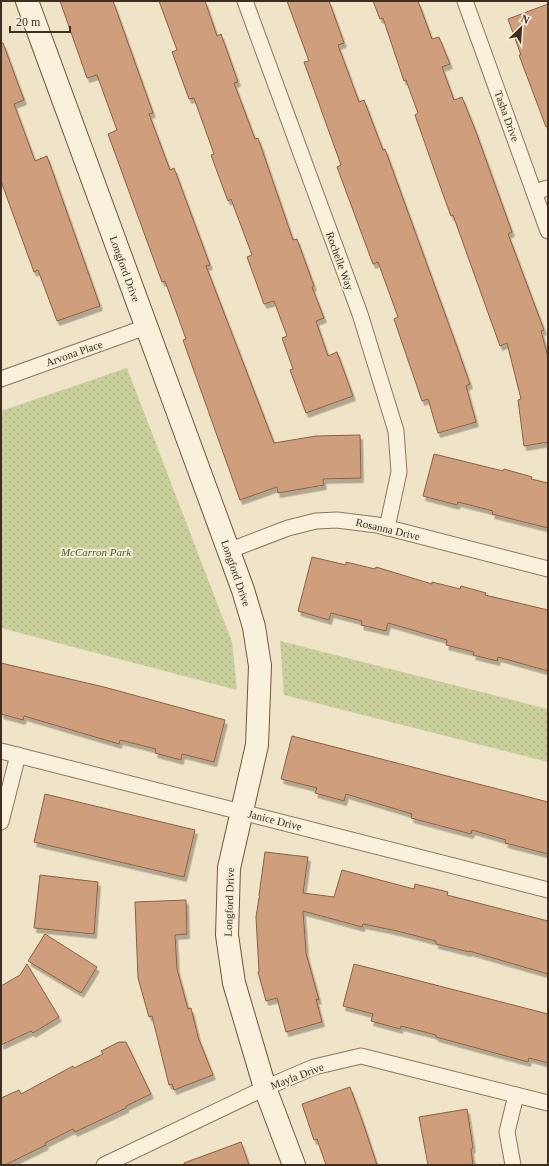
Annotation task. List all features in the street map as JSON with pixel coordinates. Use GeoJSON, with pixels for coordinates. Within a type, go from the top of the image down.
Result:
{"type":"FeatureCollection","features":[{"type":"Feature","properties":{"kind":"street","name":"Longford Drive"},"geometry":{"type":"LineString","coordinates":[[27,1],[228,551],[254,628],[260,666],[258,744],[229,868],[227,935],[234,983],[266,1088],[294,1165]]}},
{"type":"Feature","properties":{"kind":"street","name":"Rochelle Way"},"geometry":{"type":"LineString","coordinates":[[245,1],[360,314],[396,431],[399,472],[387,528]]}},
{"type":"Feature","properties":{"kind":"street","name":"Tasha Drive"},"geometry":{"type":"LineString","coordinates":[[465,1],[541,190],[548,232]]}},
{"type":"Feature","properties":{"kind":"street","name":"Arvona Place"},"geometry":{"type":"LineString","coordinates":[[1,379],[146,327]]}},
{"type":"Feature","properties":{"kind":"street","name":"Rosanna Drive"},"geometry":{"type":"LineString","coordinates":[[228,551],[288,528],[316,521],[357,521],[548,569]]}},
{"type":"Feature","properties":{"kind":"street","name":"Janice Drive"},"geometry":{"type":"LineString","coordinates":[[1,751],[242,811],[548,890]]}},
{"type":"Feature","properties":{"kind":"street"},"geometry":{"type":"LineString","coordinates":[[1,822],[18,755]]}},
{"type":"Feature","properties":{"kind":"street","name":"Mayla Drive"},"geometry":{"type":"LineString","coordinates":[[104,1165],[266,1088],[314,1067],[361,1056],[548,1103]]}},
{"type":"Feature","properties":{"kind":"street"},"geometry":{"type":"LineString","coordinates":[[513,1165],[508,1132],[516,1095]]}},
{"type":"Feature","properties":{"kind":"green space","name":"McCarron Park"},"geometry":{"type":"Polygon","coordinates":[[[127,368],[232,642],[237,690],[1,628],[1,411],[127,368]]]}},
{"type":"Feature","properties":{"kind":"green space"},"geometry":{"type":"Polygon","coordinates":[[[280,641],[548,709],[548,762],[284,695],[280,641]]]}},
{"type":"Feature","properties":{"kind":"building"},"geometry":{"type":"Polygon","coordinates":[[[60,1],[113,1],[153,113],[149,114],[170,170],[174,168],[210,265],[206,266],[274,443],[316,436],[360,435],[361,478],[323,479],[324,485],[278,493],[277,487],[240,500],[183,340],[186,339],[165,281],[162,282],[108,134],[117,130],[97,75],[87,78],[60,1]]]}},
{"type":"Feature","properties":{"kind":"building"},"geometry":{"type":"Polygon","coordinates":[[[159,1],[205,1],[217,36],[221,34],[238,82],[234,83],[255,139],[258,138],[293,240],[297,239],[314,286],[312,287],[324,318],[316,321],[328,356],[337,352],[353,396],[306,413],[290,370],[293,369],[282,338],[287,336],[274,301],[264,304],[247,257],[252,255],[231,199],[228,201],[211,155],[214,154],[194,98],[189,99],[172,52],[177,50],[159,1]]]}},
{"type":"Feature","properties":{"kind":"building"},"geometry":{"type":"Polygon","coordinates":[[[287,1],[329,1],[344,43],[338,45],[359,102],[364,100],[383,150],[385,149],[470,384],[466,386],[476,422],[438,433],[428,399],[422,401],[394,319],[398,317],[378,262],[373,264],[337,167],[341,165],[304,62],[309,61],[287,1]]]}},
{"type":"Feature","properties":{"kind":"building"},"geometry":{"type":"Polygon","coordinates":[[[373,1],[418,1],[432,39],[439,37],[450,64],[442,67],[454,100],[462,97],[476,132],[512,232],[508,234],[544,330],[541,331],[548,357],[548,442],[524,446],[518,400],[521,399],[507,343],[500,346],[453,215],[451,216],[440,186],[415,115],[418,113],[406,80],[404,81],[383,18],[380,19],[373,1]]]}},
{"type":"Feature","properties":{"kind":"building"},"geometry":{"type":"Polygon","coordinates":[[[548,4],[548,126],[546,127],[519,55],[521,55],[508,19],[548,4]]]}},
{"type":"Feature","properties":{"kind":"building"},"geometry":{"type":"Polygon","coordinates":[[[1,43],[3,43],[24,100],[14,104],[35,161],[47,156],[100,306],[57,321],[38,270],[34,272],[1,181],[1,43]]]}},
{"type":"Feature","properties":{"kind":"building"},"geometry":{"type":"Polygon","coordinates":[[[434,454],[503,471],[504,469],[532,477],[531,479],[548,483],[548,528],[492,514],[493,511],[458,502],[457,505],[423,496],[434,454]]]}},
{"type":"Feature","properties":{"kind":"building"},"geometry":{"type":"Polygon","coordinates":[[[312,557],[346,565],[346,562],[375,569],[376,567],[432,584],[432,582],[460,589],[461,586],[486,593],[485,595],[548,610],[548,671],[498,657],[497,661],[473,655],[474,652],[446,645],[447,640],[388,623],[386,631],[361,625],[362,621],[331,613],[329,620],[298,611],[312,557]]]}},
{"type":"Feature","properties":{"kind":"building"},"geometry":{"type":"Polygon","coordinates":[[[1,663],[104,687],[225,720],[214,762],[182,754],[181,760],[155,753],[156,749],[120,740],[119,744],[24,716],[23,720],[1,714],[1,663]]]}},
{"type":"Feature","properties":{"kind":"building"},"geometry":{"type":"Polygon","coordinates":[[[292,736],[548,802],[548,854],[505,843],[506,840],[472,830],[471,834],[411,818],[412,814],[346,794],[344,801],[315,793],[317,788],[281,779],[292,736]]]}},
{"type":"Feature","properties":{"kind":"building"},"geometry":{"type":"Polygon","coordinates":[[[45,794],[195,830],[184,877],[34,842],[45,794]]]}},
{"type":"Feature","properties":{"kind":"building"},"geometry":{"type":"Polygon","coordinates":[[[265,852],[308,857],[303,893],[334,897],[342,870],[414,889],[415,884],[448,892],[447,895],[548,921],[548,974],[469,951],[436,944],[436,941],[363,924],[362,927],[303,911],[306,953],[319,1000],[316,999],[322,1022],[286,1032],[277,998],[266,1001],[258,972],[256,917],[260,898],[259,895],[265,852]]]}},
{"type":"Feature","properties":{"kind":"building"},"geometry":{"type":"Polygon","coordinates":[[[40,875],[98,882],[94,934],[34,928],[40,875]]]}},
{"type":"Feature","properties":{"kind":"building"},"geometry":{"type":"Polygon","coordinates":[[[186,900],[187,934],[175,935],[177,969],[188,1009],[191,1008],[198,1037],[213,1075],[174,1090],[172,1084],[169,1085],[152,1016],[149,1017],[138,978],[135,902],[186,900]]]}},
{"type":"Feature","properties":{"kind":"building"},"geometry":{"type":"Polygon","coordinates":[[[45,934],[97,967],[81,993],[28,961],[45,934]]]}},
{"type":"Feature","properties":{"kind":"building"},"geometry":{"type":"Polygon","coordinates":[[[27,964],[59,1017],[33,1033],[31,1031],[1,1045],[1,986],[20,975],[27,964]]]}},
{"type":"Feature","properties":{"kind":"building"},"geometry":{"type":"Polygon","coordinates":[[[354,964],[548,1014],[548,1063],[529,1058],[528,1062],[436,1037],[436,1035],[401,1026],[400,1029],[371,1021],[373,1014],[343,1006],[354,964]]]}},
{"type":"Feature","properties":{"kind":"building"},"geometry":{"type":"Polygon","coordinates":[[[119,1042],[126,1042],[151,1094],[126,1106],[126,1108],[75,1132],[73,1129],[45,1143],[46,1145],[5,1165],[1,1165],[1,1098],[19,1090],[21,1094],[73,1066],[74,1068],[103,1054],[101,1051],[119,1042]]]}},
{"type":"Feature","properties":{"kind":"building"},"geometry":{"type":"Polygon","coordinates":[[[350,1087],[377,1165],[326,1165],[317,1139],[314,1140],[302,1104],[350,1087]]]}},
{"type":"Feature","properties":{"kind":"building"},"geometry":{"type":"Polygon","coordinates":[[[467,1109],[473,1148],[471,1149],[473,1165],[428,1165],[419,1117],[467,1109]]]}},
{"type":"Feature","properties":{"kind":"building"},"geometry":{"type":"Polygon","coordinates":[[[241,1142],[249,1165],[184,1165],[184,1163],[241,1142]]]}}]}
